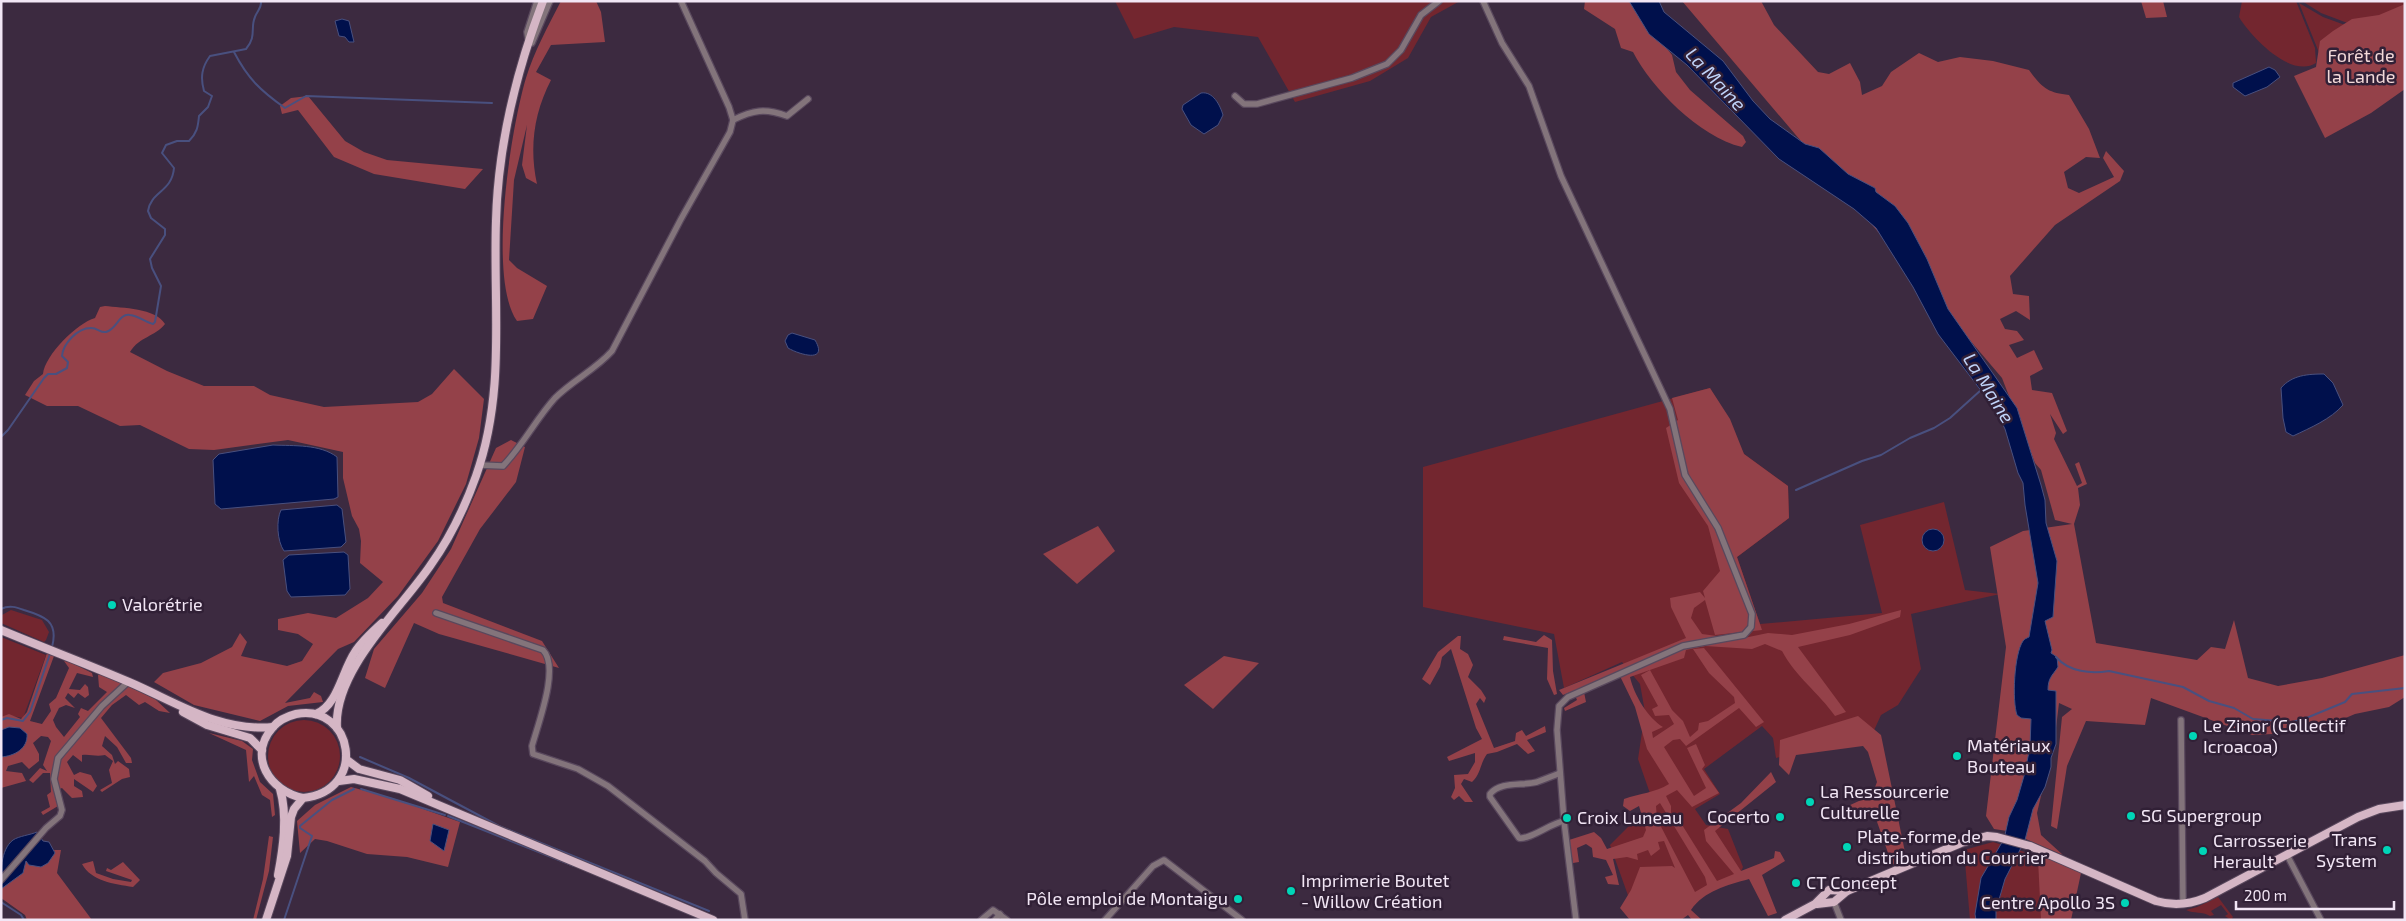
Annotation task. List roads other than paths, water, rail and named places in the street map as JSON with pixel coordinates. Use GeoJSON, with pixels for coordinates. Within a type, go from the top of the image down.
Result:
{"type":"FeatureCollection","features":[{"type":"Feature","properties":{"kind":"main road"},"geometry":{"type":"LineString","coordinates":[[337,728],[338,706],[357,663],[431,565],[452,531],[480,465],[494,400],[498,362],[496,220],[500,169],[509,111],[528,39],[543,1]]}},
{"type":"Feature","properties":{"kind":"main road"},"geometry":{"type":"LineString","coordinates":[[316,714],[323,711],[331,700],[356,650],[403,602]]}},
{"type":"Feature","properties":{"kind":"main road"},"geometry":{"type":"LineString","coordinates":[[1,630],[128,682],[165,700],[221,723],[251,728],[272,727]]}},
{"type":"Feature","properties":{"kind":"main road"},"geometry":{"type":"LineString","coordinates":[[165,700],[207,726],[250,738],[262,750]]}},
{"type":"Feature","properties":{"kind":"main road"},"geometry":{"type":"LineString","coordinates":[[302,713],[316,714],[337,728],[345,744],[347,760],[339,780],[328,791],[303,798],[290,795],[280,790],[270,780],[265,770],[262,750],[265,739],[272,727],[291,715],[302,713]]}},
{"type":"Feature","properties":{"kind":"main road"},"geometry":{"type":"LineString","coordinates":[[347,760],[359,769],[409,785],[460,815]]}},
{"type":"Feature","properties":{"kind":"main road"},"geometry":{"type":"LineString","coordinates":[[339,780],[354,779],[400,789],[713,920]]}},
{"type":"Feature","properties":{"kind":"main road"},"geometry":{"type":"LineString","coordinates":[[269,911],[282,851],[284,807],[280,790]]}},
{"type":"Feature","properties":{"kind":"main road"},"geometry":{"type":"LineString","coordinates":[[266,920],[288,856],[291,817],[294,809],[303,798]]}},
{"type":"Feature","properties":{"kind":"main road"},"geometry":{"type":"LineString","coordinates":[[1785,920],[1816,904],[1834,899],[1847,891],[1978,837],[1997,836],[2030,846],[2156,900],[2183,904],[2205,898],[2369,813],[2405,805]]}},
{"type":"Feature","properties":{"kind":"main road"},"geometry":{"type":"LineString","coordinates":[[1816,904],[1829,890],[1834,899]]}},
{"type":"Feature","properties":{"kind":"main road"},"geometry":{"type":"LineString","coordinates":[[699,914],[720,920]]}},
{"type":"Feature","properties":{"kind":"street"},"geometry":{"type":"LineString","coordinates":[[528,39],[527,32],[537,1]]}},
{"type":"Feature","properties":{"kind":"street"},"geometry":{"type":"LineString","coordinates":[[524,53],[530,47],[550,1]]}},
{"type":"Feature","properties":{"kind":"street"},"geometry":{"type":"LineString","coordinates":[[480,465],[503,466],[517,452],[553,401],[570,383],[604,361],[617,345],[681,219],[726,140],[733,120],[724,94],[681,1]]}},
{"type":"Feature","properties":{"kind":"street"},"geometry":{"type":"LineString","coordinates":[[1235,96],[1244,104],[1257,104],[1352,78],[1387,64],[1401,50],[1421,15],[1439,1]]}},
{"type":"Feature","properties":{"kind":"street"},"geometry":{"type":"LineString","coordinates":[[1483,1],[1502,43],[1529,86],[1562,176],[1670,409],[1685,475],[1718,528],[1752,614],[1751,627],[1744,635],[1682,646],[1564,700],[1559,706],[1557,720],[1560,773],[1576,920]]}},
{"type":"Feature","properties":{"kind":"street"},"geometry":{"type":"LineString","coordinates":[[733,120],[755,110],[768,110],[787,116],[808,99]]}},
{"type":"Feature","properties":{"kind":"street"},"geometry":{"type":"LineString","coordinates":[[436,613],[543,650],[548,655],[550,674],[532,746],[533,754],[578,769],[608,786],[705,861],[741,894],[745,920]]}},
{"type":"Feature","properties":{"kind":"street"},"geometry":{"type":"LineString","coordinates":[[1,880],[46,828],[60,816],[62,810],[54,779],[58,758],[102,706],[128,682]]}},
{"type":"Feature","properties":{"kind":"street"},"geometry":{"type":"LineString","coordinates":[[2181,720],[2183,904]]}},
{"type":"Feature","properties":{"kind":"street"},"geometry":{"type":"LineString","coordinates":[[1560,773],[1536,782],[1496,789],[1490,794],[1490,797],[1519,838],[1526,838],[1557,822],[1564,821]]}},
{"type":"Feature","properties":{"kind":"street"},"geometry":{"type":"LineString","coordinates":[[2288,854],[2321,920]]}},
{"type":"Feature","properties":{"kind":"street"},"geometry":{"type":"LineString","coordinates":[[1105,920],[1153,866],[1164,860],[1242,920]]}},
{"type":"Feature","properties":{"kind":"street"},"geometry":{"type":"LineString","coordinates":[[1834,899],[1842,920]]}},
{"type":"Feature","properties":{"kind":"street"},"geometry":{"type":"LineString","coordinates":[[981,920],[993,910],[1007,920]]}},
{"type":"Feature","properties":{"kind":"street"},"geometry":{"type":"LineString","coordinates":[[995,920],[1000,914]]}},
{"type":"Feature","properties":{"kind":"water","name":"La Maine"},"geometry":{"type":"Polygon","coordinates":[[[1629,1],[1659,1],[1664,12],[1723,61],[1753,101],[1770,119],[1805,144],[1819,148],[1848,174],[1875,188],[1876,192],[1895,206],[1908,223],[1927,259],[1948,309],[2017,408],[2045,500],[2046,523],[2057,561],[2053,617],[2045,621],[2052,650],[2051,653],[2057,657],[2058,667],[2052,675],[2048,686],[2048,690],[2056,691],[2056,744],[2045,787],[2033,809],[2025,840],[2005,879],[1996,910],[1996,920],[1976,920],[1975,914],[1981,878],[2004,839],[2009,817],[2017,800],[2024,776],[2030,747],[2031,719],[2021,718],[2017,715],[2015,708],[2015,678],[2020,647],[2023,640],[2029,637],[2038,583],[2023,483],[2018,473],[2005,429],[1995,409],[1938,334],[1913,287],[1876,228],[1854,209],[1779,159],[1687,65],[1649,34],[1629,1]]]}},
{"type":"Feature","properties":{"kind":"water"},"geometry":{"type":"Polygon","coordinates":[[[342,19],[349,21],[354,42],[349,42],[345,37],[339,36],[335,21],[342,19]]]}},
{"type":"Feature","properties":{"kind":"water"},"geometry":{"type":"Polygon","coordinates":[[[2269,67],[2275,70],[2280,77],[2267,87],[2245,96],[2233,87],[2233,83],[2269,67]]]}},
{"type":"Feature","properties":{"kind":"water"},"geometry":{"type":"Polygon","coordinates":[[[1201,93],[1212,96],[1218,103],[1223,115],[1218,125],[1204,134],[1191,125],[1182,109],[1183,105],[1201,93]]]}},
{"type":"Feature","properties":{"kind":"water"},"geometry":{"type":"Polygon","coordinates":[[[792,333],[815,340],[818,352],[815,355],[810,355],[798,353],[788,348],[785,341],[788,335],[792,333]]]}},
{"type":"Feature","properties":{"kind":"water"},"geometry":{"type":"Polygon","coordinates":[[[2324,374],[2333,383],[2343,405],[2326,419],[2306,430],[2293,436],[2286,432],[2281,388],[2295,378],[2324,374]]]}},
{"type":"Feature","properties":{"kind":"water"},"geometry":{"type":"Polygon","coordinates":[[[273,445],[315,448],[337,457],[338,497],[334,499],[221,509],[215,504],[213,460],[219,454],[273,445]]]}},
{"type":"Feature","properties":{"kind":"water"},"geometry":{"type":"Polygon","coordinates":[[[337,505],[342,509],[346,542],[341,547],[284,551],[278,530],[278,519],[281,510],[337,505]]]}},
{"type":"Feature","properties":{"kind":"water"},"geometry":{"type":"Polygon","coordinates":[[[1933,529],[1941,532],[1944,540],[1941,548],[1933,551],[1925,548],[1922,540],[1925,532],[1933,529]]]}},
{"type":"Feature","properties":{"kind":"water"},"geometry":{"type":"Polygon","coordinates":[[[344,552],[348,555],[350,589],[345,595],[291,597],[287,591],[283,560],[289,555],[344,552]]]}},
{"type":"Feature","properties":{"kind":"water"},"geometry":{"type":"Polygon","coordinates":[[[9,727],[20,728],[27,734],[27,739],[23,748],[19,751],[1,757],[1,730],[9,727]]]}},
{"type":"Feature","properties":{"kind":"water"},"geometry":{"type":"Polygon","coordinates":[[[433,824],[449,830],[444,851],[430,841],[433,824]]]}},
{"type":"Feature","properties":{"kind":"water"},"geometry":{"type":"Polygon","coordinates":[[[37,832],[43,841],[49,842],[55,853],[48,863],[41,867],[29,865],[26,861],[23,873],[1,889],[3,856],[9,844],[15,839],[37,832]]]}},
{"type":"Feature","properties":{"kind":"waterway"},"geometry":{"type":"LineString","coordinates":[[1,437],[8,430],[44,378],[48,374],[56,374],[67,368],[68,362],[62,356],[63,351],[76,334],[91,328],[106,332],[126,315],[153,324],[155,322],[161,286],[152,268],[150,259],[165,235],[165,229],[151,218],[148,211],[153,199],[170,182],[174,168],[162,153],[166,145],[177,141],[189,141],[194,135],[198,127],[199,116],[208,107],[212,96],[204,91],[202,72],[205,64],[210,56],[246,49],[251,40],[254,21],[261,1]]}},
{"type":"Feature","properties":{"kind":"waterway"},"geometry":{"type":"LineString","coordinates":[[234,52],[256,84],[285,108],[306,96],[492,103]]}},
{"type":"Feature","properties":{"kind":"waterway","name":"La Maine"},"geometry":{"type":"LineString","coordinates":[[1796,490],[1862,461],[1881,455],[1910,438],[1934,428],[1950,418],[1981,390]]}},
{"type":"Feature","properties":{"kind":"waterway"},"geometry":{"type":"LineString","coordinates":[[1,609],[15,607],[43,617],[51,625],[53,631],[52,647]]}},
{"type":"Feature","properties":{"kind":"waterway"},"geometry":{"type":"LineString","coordinates":[[1,720],[7,718],[23,721],[30,712],[51,651]]}},
{"type":"Feature","properties":{"kind":"waterway"},"geometry":{"type":"LineString","coordinates":[[2056,657],[2067,666],[2081,671],[2109,671],[2183,687],[2209,701],[2234,708],[2253,719],[2292,722],[2345,702],[2352,694],[2405,688]]}},
{"type":"Feature","properties":{"kind":"waterway"},"geometry":{"type":"LineString","coordinates":[[360,757],[409,778],[499,826],[709,911]]}},
{"type":"Feature","properties":{"kind":"waterway"},"geometry":{"type":"LineString","coordinates":[[284,920],[312,836],[300,828],[300,826],[332,800],[354,789]]}},
{"type":"Feature","properties":{"kind":"waterway"},"geometry":{"type":"LineString","coordinates":[[361,789],[445,815]]}},
{"type":"Feature","properties":{"kind":"waterway"},"geometry":{"type":"LineString","coordinates":[[448,816],[574,866]]}},
{"type":"Feature","properties":{"kind":"waterway"},"geometry":{"type":"LineString","coordinates":[[1,902],[21,915],[24,920]]}},
{"type":"Feature","properties":{"kind":"place","name":"Valorétrie"},"geometry":{"type":"Point","coordinates":[112,605]}},
{"type":"Feature","properties":{"kind":"place","name":"Le Zinor (Collectif Icroacoa)"},"geometry":{"type":"Point","coordinates":[2193,736]}},
{"type":"Feature","properties":{"kind":"place","name":"Matériaux Bouteau"},"geometry":{"type":"Point","coordinates":[1957,756]}},
{"type":"Feature","properties":{"kind":"place","name":"La Ressourcerie Culturelle"},"geometry":{"type":"Point","coordinates":[1810,802]}},
{"type":"Feature","properties":{"kind":"place","name":"SG Supergroup"},"geometry":{"type":"Point","coordinates":[2131,816]}},
{"type":"Feature","properties":{"kind":"place","name":"Cocerto"},"geometry":{"type":"Point","coordinates":[1780,817]}},
{"type":"Feature","properties":{"kind":"place","name":"Croix Luneau"},"geometry":{"type":"Point","coordinates":[1567,818]}},
{"type":"Feature","properties":{"kind":"place","name":"Plate-forme de distribution du Courrier"},"geometry":{"type":"Point","coordinates":[1847,847]}},
{"type":"Feature","properties":{"kind":"place","name":"Trans System"},"geometry":{"type":"Point","coordinates":[2387,850]}},
{"type":"Feature","properties":{"kind":"place","name":"Carrosserie Herault"},"geometry":{"type":"Point","coordinates":[2203,851]}},
{"type":"Feature","properties":{"kind":"place","name":"CT Concept"},"geometry":{"type":"Point","coordinates":[1796,883]}},
{"type":"Feature","properties":{"kind":"place","name":"Imprimerie Boutet - Willow Création"},"geometry":{"type":"Point","coordinates":[1291,891]}},
{"type":"Feature","properties":{"kind":"place","name":"Pôle emploi de Montaigu"},"geometry":{"type":"Point","coordinates":[1238,899]}},
{"type":"Feature","properties":{"kind":"place","name":"Centre Apollo 3S"},"geometry":{"type":"Point","coordinates":[2125,903]}},
{"type":"Feature","properties":{"kind":"park label","name":"Forêt de la Lande"},"geometry":{"type":"Point","coordinates":[2361,66]}}]}
